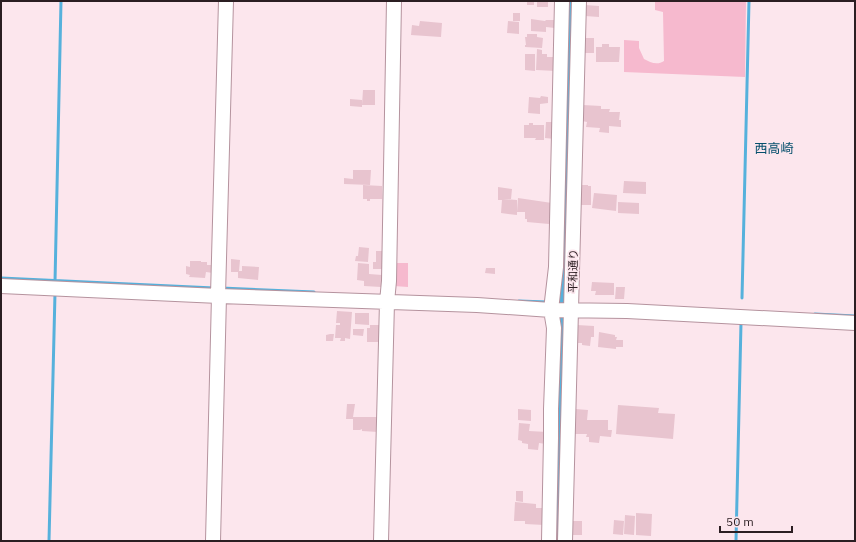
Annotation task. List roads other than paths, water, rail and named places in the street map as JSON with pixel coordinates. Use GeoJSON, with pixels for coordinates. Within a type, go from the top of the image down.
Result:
{"type":"FeatureCollection","features":[{"type":"Feature","properties":{"kind":"street"},"geometry":{"type":"LineString","coordinates":[[213,541],[226,1]]}},
{"type":"Feature","properties":{"kind":"street"},"geometry":{"type":"LineString","coordinates":[[381,541],[387,298],[389,273],[394,1]]}},
{"type":"Feature","properties":{"kind":"street"},"geometry":{"type":"LineString","coordinates":[[548,541],[554,328],[562,306],[555,282],[562,1]]}},
{"type":"Feature","properties":{"kind":"street","name":"平和通り"},"geometry":{"type":"LineString","coordinates":[[565,541],[562,306],[579,1]]}},
{"type":"Feature","properties":{"kind":"street"},"geometry":{"type":"LineString","coordinates":[[1,286],[387,298],[477,305],[562,306],[627,311],[855,323]]}},
{"type":"Feature","properties":{"kind":"waterway"},"geometry":{"type":"LineString","coordinates":[[55,282],[61,1]]}},
{"type":"Feature","properties":{"kind":"waterway"},"geometry":{"type":"LineString","coordinates":[[556,541],[570,1]]}},
{"type":"Feature","properties":{"kind":"waterway"},"geometry":{"type":"LineString","coordinates":[[742,298],[749,1]]}},
{"type":"Feature","properties":{"kind":"waterway"},"geometry":{"type":"LineString","coordinates":[[1,278],[214,288]]}},
{"type":"Feature","properties":{"kind":"waterway"},"geometry":{"type":"LineString","coordinates":[[221,288],[314,292]]}},
{"type":"Feature","properties":{"kind":"waterway"},"geometry":{"type":"LineString","coordinates":[[49,541],[55,293]]}},
{"type":"Feature","properties":{"kind":"waterway"},"geometry":{"type":"LineString","coordinates":[[519,301],[547,302]]}},
{"type":"Feature","properties":{"kind":"waterway"},"geometry":{"type":"LineString","coordinates":[[555,303],[567,303]]}},
{"type":"Feature","properties":{"kind":"waterway"},"geometry":{"type":"LineString","coordinates":[[815,314],[855,316]]}},
{"type":"Feature","properties":{"kind":"waterway"},"geometry":{"type":"LineString","coordinates":[[736,541],[741,323]]}},
{"type":"Feature","properties":{"kind":"district","name":"西高崎"},"geometry":{"type":"Point","coordinates":[774,148]}}]}
